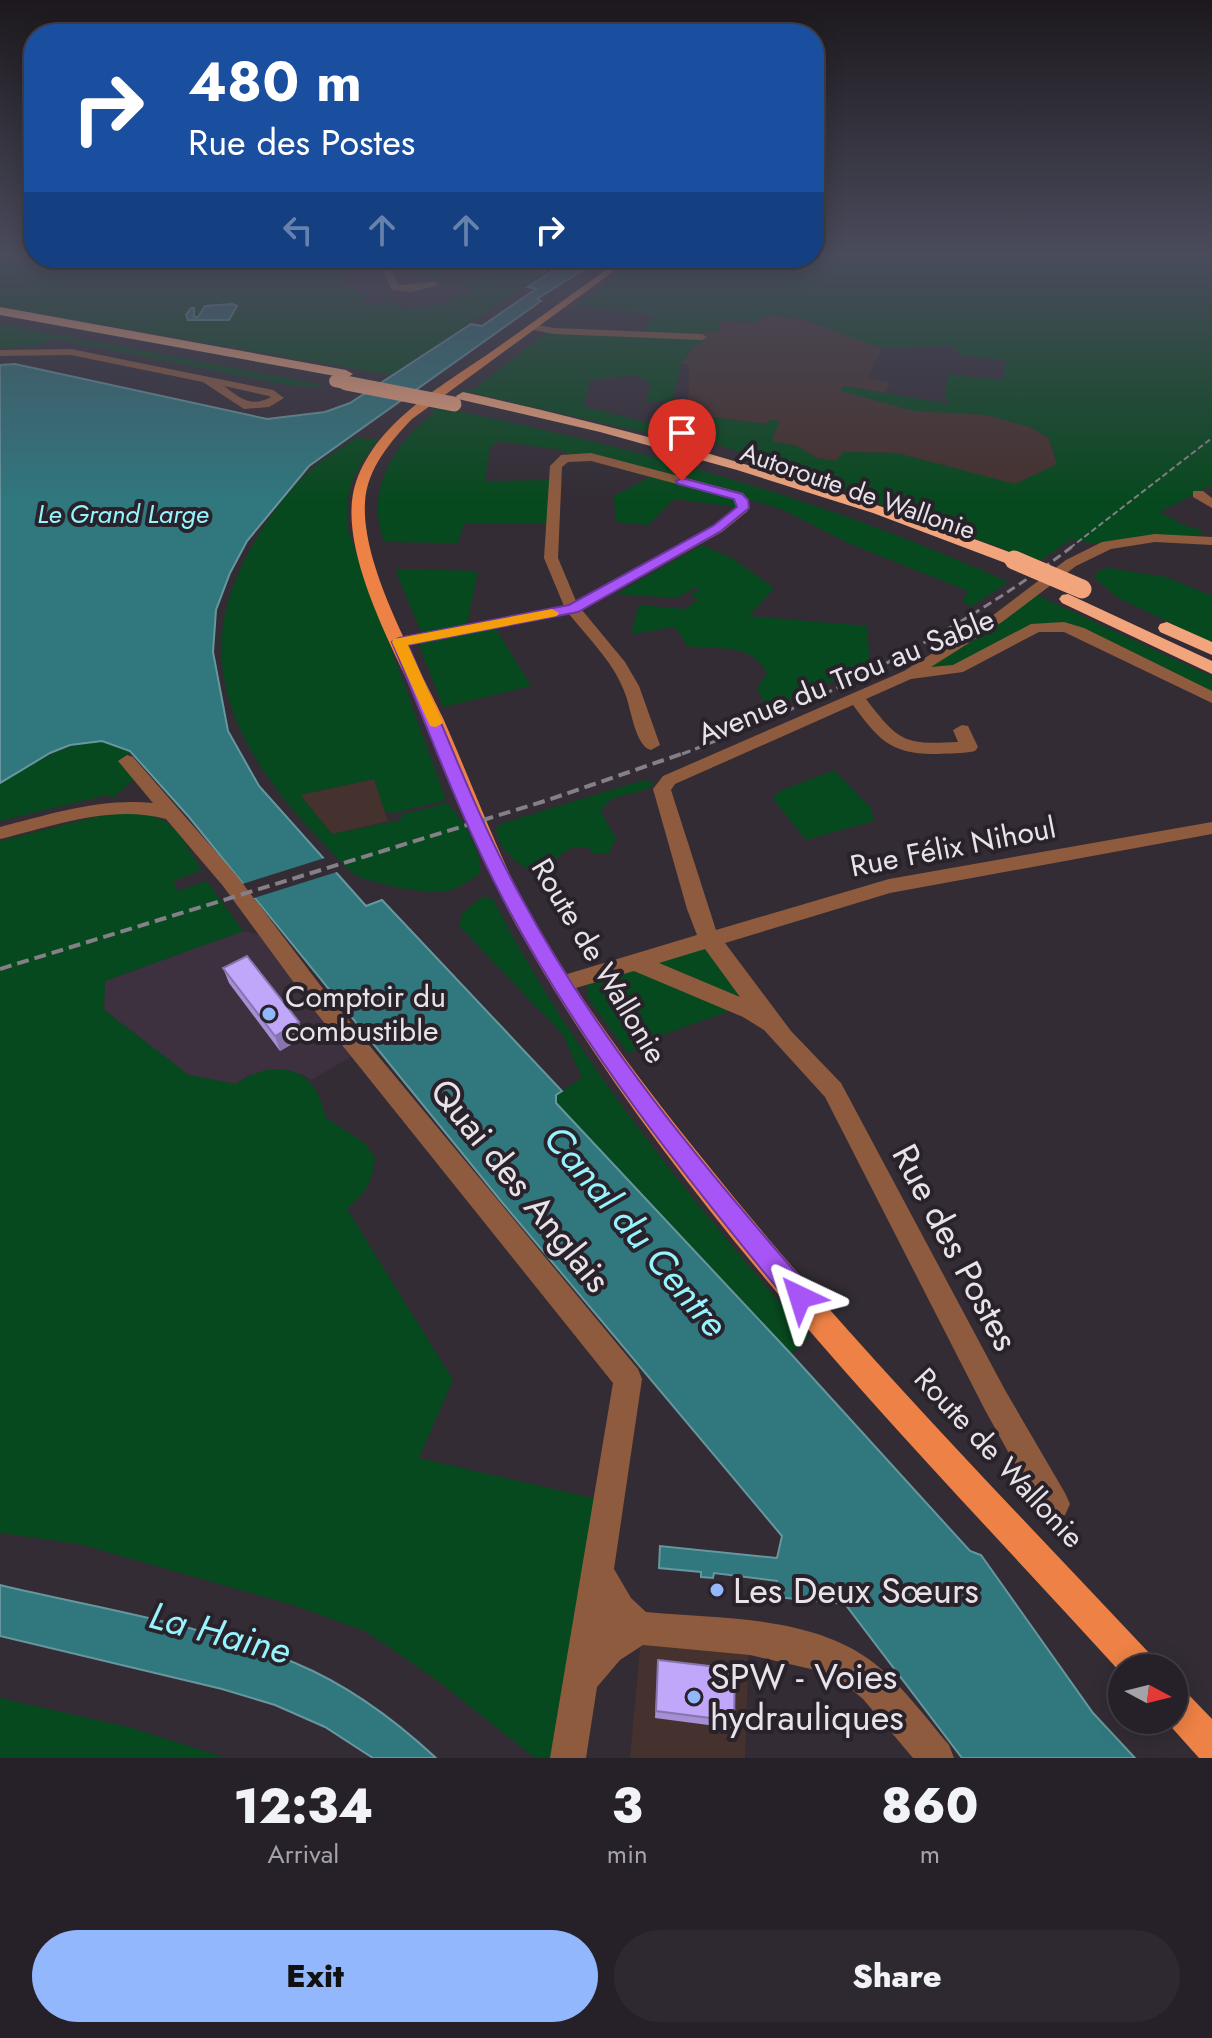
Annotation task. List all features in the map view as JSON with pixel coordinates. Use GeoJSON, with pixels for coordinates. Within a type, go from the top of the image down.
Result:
{"type":"FeatureCollection","features":[{"type":"Feature","properties":{"kind":"highway","name":"Autoroute de Wallonie"},"geometry":{"type":"LineString","coordinates":[[102,337],[340,377]]}},
{"type":"Feature","properties":{"kind":"highway","name":"Autoroute de Wallonie"},"geometry":{"type":"LineString","coordinates":[[134,337],[458,400],[699,464],[1007,565],[1212,649]]}},
{"type":"Feature","properties":{"kind":"highway","name":"Autoroute de Wallonie"},"geometry":{"type":"LineString","coordinates":[[1075,594],[1212,668]]}},
{"type":"Feature","properties":{"kind":"main road","name":"Route de Wallonie"},"geometry":{"type":"LineString","coordinates":[[518,337],[408,417],[382,445],[366,473],[357,505],[361,540],[399,642],[507,888],[562,984],[631,1089],[753,1243],[1127,1654]]}},
{"type":"Feature","properties":{"kind":"main road"},"geometry":{"type":"LineString","coordinates":[[1188,1719],[1212,1745]]}},
{"type":"Feature","properties":{"kind":"street"},"geometry":{"type":"LineString","coordinates":[[0,353],[71,352],[207,379],[266,391],[278,398],[265,405],[244,406],[207,379]]}},
{"type":"Feature","properties":{"kind":"street"},"geometry":{"type":"LineString","coordinates":[[399,642],[573,609],[717,529],[741,511],[742,500],[591,457],[565,458],[555,470],[551,558],[573,609],[619,665],[631,686],[651,745]]}},
{"type":"Feature","properties":{"kind":"street"},"geometry":{"type":"LineString","coordinates":[[1198,494],[1212,504]]}},
{"type":"Feature","properties":{"kind":"street"},"geometry":{"type":"LineString","coordinates":[[907,675],[997,619],[1071,563],[1107,545],[1143,538],[1212,541]]}},
{"type":"Feature","properties":{"kind":"street","name":"Avenue du Trou au Sable"},"geometry":{"type":"LineString","coordinates":[[669,818],[662,789],[669,780],[907,675],[957,669],[1036,627],[1064,627],[1093,637],[1212,698]]}},
{"type":"Feature","properties":{"kind":"street"},"geometry":{"type":"LineString","coordinates":[[855,697],[894,744],[907,749],[969,747],[962,730]]}},
{"type":"Feature","properties":{"kind":"street","name":"Quai des Anglais"},"geometry":{"type":"LineString","coordinates":[[103,809],[124,799],[134,788],[133,768],[230,881],[332,1016],[628,1379],[568,1758]]}},
{"type":"Feature","properties":{"kind":"street"},"geometry":{"type":"LineString","coordinates":[[0,833],[133,805],[153,807],[174,815]]}},
{"type":"Feature","properties":{"kind":"street","name":"Rue des Postes"},"geometry":{"type":"LineString","coordinates":[[669,818],[709,938],[780,1034],[833,1090],[995,1400],[1054,1504]]}},
{"type":"Feature","properties":{"kind":"street","name":"Rue Félix Nihoul"},"geometry":{"type":"LineString","coordinates":[[709,938],[889,886],[1212,828]]}},
{"type":"Feature","properties":{"kind":"street"},"geometry":{"type":"LineString","coordinates":[[562,984],[709,938]]}},
{"type":"Feature","properties":{"kind":"street","name":"Rue des Postes"},"geometry":{"type":"LineString","coordinates":[[633,961],[751,1011],[780,1034]]}},
{"type":"Feature","properties":{"kind":"street"},"geometry":{"type":"LineString","coordinates":[[598,1569],[611,1600],[623,1618],[642,1628],[789,1645],[826,1655],[869,1682],[936,1758]]}},
{"type":"Feature","properties":{"kind":"street"},"geometry":{"type":"LineString","coordinates":[[580,1682],[593,1660],[625,1635],[642,1628]]}},
{"type":"Feature","properties":{"kind":"shaded area"},"geometry":{"type":"Polygon","coordinates":[[[702,337],[854,337],[882,347],[868,378],[890,383],[885,393],[844,386],[841,391],[987,415],[1030,427],[1049,438],[1057,464],[1015,485],[897,453],[845,452],[836,461],[817,458],[797,446],[774,442],[772,439],[779,421],[766,424],[688,414],[689,365],[681,364],[695,346],[701,346],[702,337]]]}},
{"type":"Feature","properties":{"kind":"shaded area"},"geometry":{"type":"Polygon","coordinates":[[[374,779],[388,821],[332,834],[300,795],[374,779]]]}},
{"type":"Feature","properties":{"kind":"shaded area"},"geometry":{"type":"Polygon","coordinates":[[[243,931],[273,938],[361,1051],[311,1080],[302,1074],[248,1075],[236,1084],[189,1075],[104,1010],[105,981],[243,931]]]}},
{"type":"Feature","properties":{"kind":"shaded area"},"geometry":{"type":"Polygon","coordinates":[[[642,1628],[749,1640],[745,1758],[630,1758],[642,1628]]]}},
{"type":"Feature","properties":{"kind":"green space"},"geometry":{"type":"Polygon","coordinates":[[[0,337],[69,337],[323,385],[283,384],[55,339],[44,344],[0,349],[0,337]]]}},
{"type":"Feature","properties":{"kind":"green space"},"geometry":{"type":"Polygon","coordinates":[[[173,337],[448,337],[391,375],[173,337]]]}},
{"type":"Feature","properties":{"kind":"green space"},"geometry":{"type":"Polygon","coordinates":[[[540,337],[702,337],[701,346],[694,346],[681,364],[672,403],[646,401],[651,384],[634,375],[590,380],[584,407],[655,424],[665,430],[667,438],[460,390],[474,389],[540,337]]]}},
{"type":"Feature","properties":{"kind":"green space"},"geometry":{"type":"Polygon","coordinates":[[[853,337],[1212,337],[1212,485],[1160,512],[1202,533],[1198,537],[1107,545],[1071,540],[1038,562],[839,488],[842,485],[675,431],[688,414],[766,424],[769,420],[780,421],[772,439],[774,442],[797,446],[817,458],[836,461],[844,452],[897,453],[1015,484],[1057,464],[1049,438],[1030,427],[987,415],[913,411],[840,391],[844,386],[951,404],[945,398],[948,374],[1002,380],[1006,361],[958,354],[954,347],[885,347],[853,337]]]}},
{"type":"Feature","properties":{"kind":"green space"},"geometry":{"type":"Polygon","coordinates":[[[433,408],[582,439],[745,483],[905,538],[1008,582],[971,607],[962,601],[968,591],[850,544],[781,509],[741,497],[743,508],[674,499],[648,525],[616,522],[614,496],[653,475],[573,456],[561,450],[498,441],[490,448],[485,481],[554,480],[553,523],[464,523],[458,543],[384,542],[378,505],[386,470],[406,439],[433,414],[433,408]]]}},
{"type":"Feature","properties":{"kind":"green space"},"geometry":{"type":"Polygon","coordinates":[[[355,438],[379,439],[357,470],[349,492],[348,530],[446,800],[394,813],[385,812],[374,779],[300,795],[332,834],[402,820],[401,815],[447,803],[475,845],[480,864],[480,873],[448,891],[429,892],[385,885],[361,878],[346,867],[304,822],[265,773],[235,718],[226,688],[222,658],[223,626],[227,605],[243,562],[267,521],[296,485],[321,461],[355,438]]]}},
{"type":"Feature","properties":{"kind":"green space"},"geometry":{"type":"Polygon","coordinates":[[[702,545],[732,558],[774,588],[749,616],[867,626],[870,665],[768,709],[757,688],[767,674],[753,657],[733,650],[687,646],[675,627],[631,634],[639,605],[685,609],[699,599],[690,595],[699,589],[695,587],[677,598],[616,594],[702,545]]]}},
{"type":"Feature","properties":{"kind":"green space"},"geometry":{"type":"Polygon","coordinates":[[[1109,568],[1166,577],[1212,596],[1212,643],[1118,598],[1094,577],[1100,570],[1109,568]]]}},
{"type":"Feature","properties":{"kind":"green space"},"geometry":{"type":"Polygon","coordinates":[[[395,569],[478,571],[466,629],[493,624],[531,686],[443,707],[417,639],[423,637],[395,569]]]}},
{"type":"Feature","properties":{"kind":"green space"},"geometry":{"type":"Polygon","coordinates":[[[1037,595],[1212,677],[1212,698],[1134,658],[1049,626],[974,661],[907,675],[1037,595]]]}},
{"type":"Feature","properties":{"kind":"green space"},"geometry":{"type":"Polygon","coordinates":[[[102,741],[131,752],[122,758],[139,775],[113,798],[107,795],[0,821],[0,783],[61,750],[102,741]]]}},
{"type":"Feature","properties":{"kind":"green space"},"geometry":{"type":"Polygon","coordinates":[[[834,770],[871,808],[874,821],[806,840],[773,799],[778,792],[834,770]]]}},
{"type":"Feature","properties":{"kind":"green space"},"geometry":{"type":"Polygon","coordinates":[[[644,780],[655,783],[641,791],[619,796],[601,812],[616,838],[609,853],[592,853],[589,848],[576,848],[549,862],[526,869],[500,842],[496,830],[500,824],[644,780]]]}},
{"type":"Feature","properties":{"kind":"green space"},"geometry":{"type":"Polygon","coordinates":[[[119,811],[151,816],[171,826],[202,870],[173,881],[178,891],[207,881],[243,931],[105,981],[104,1010],[189,1075],[236,1084],[250,1076],[279,1069],[304,1077],[321,1100],[325,1117],[366,1144],[375,1158],[372,1175],[363,1192],[347,1209],[453,1380],[419,1458],[606,1501],[568,1758],[535,1758],[434,1678],[365,1631],[296,1606],[79,1544],[0,1533],[0,841],[119,811]]]}},
{"type":"Feature","properties":{"kind":"green space"},"geometry":{"type":"Polygon","coordinates":[[[481,898],[493,899],[561,1017],[598,1073],[679,1181],[809,1337],[791,1354],[556,1103],[556,1095],[582,1078],[563,1035],[460,927],[461,914],[481,898]]]}},
{"type":"Feature","properties":{"kind":"green space"},"geometry":{"type":"Polygon","coordinates":[[[705,946],[741,993],[741,1007],[657,1037],[654,1043],[657,1048],[628,1053],[588,998],[587,986],[592,979],[705,946]]]}},
{"type":"Feature","properties":{"kind":"green space"},"geometry":{"type":"Polygon","coordinates":[[[0,1698],[132,1728],[226,1758],[0,1758],[0,1698]]]}},
{"type":"Feature","properties":{"kind":"water"},"geometry":{"type":"Polygon","coordinates":[[[451,337],[490,337],[309,466],[247,541],[230,573],[216,610],[213,652],[228,731],[259,786],[366,906],[382,900],[562,1091],[556,1095],[556,1103],[970,1551],[981,1555],[1093,1713],[1108,1729],[1108,1734],[1113,1734],[1135,1758],[962,1758],[845,1604],[777,1597],[777,1581],[714,1573],[713,1578],[701,1577],[701,1572],[659,1568],[660,1546],[777,1558],[782,1536],[501,1201],[189,817],[130,751],[102,741],[70,745],[50,753],[0,783],[0,365],[15,364],[267,419],[325,412],[350,403],[451,337]]]}},
{"type":"Feature","properties":{"kind":"water"},"geometry":{"type":"Polygon","coordinates":[[[0,1585],[188,1628],[295,1663],[370,1704],[436,1758],[373,1758],[325,1727],[275,1705],[222,1689],[0,1636],[0,1585]]]}},
{"type":"Feature","properties":{"kind":"pier"},"geometry":{"type":"Polygon","coordinates":[[[328,857],[340,871],[251,899],[239,885],[328,857]]]}},
{"type":"Feature","properties":{"kind":"building","name":"Comptoir du combustible"},"geometry":{"type":"Polygon","coordinates":[[[247,956],[299,1022],[275,1036],[223,968],[247,956]]]}},
{"type":"Feature","properties":{"kind":"building","name":"SPW - Voies hydrauliques"},"geometry":{"type":"Polygon","coordinates":[[[658,1660],[735,1669],[734,1721],[656,1711],[658,1660]]]}},
{"type":"Feature","properties":{"kind":"railway"},"geometry":{"type":"LineString","coordinates":[[1070,548],[1212,438]]}},
{"type":"Feature","properties":{"kind":"railway"},"geometry":{"type":"LineString","coordinates":[[682,754],[785,712],[885,664],[981,609],[1073,546]]}},
{"type":"Feature","properties":{"kind":"railway"},"geometry":{"type":"LineString","coordinates":[[0,969],[548,800],[687,752]]}},
{"type":"Feature","properties":{"kind":"slow traffic"},"geometry":{"type":"LineString","coordinates":[[436,723],[399,642],[552,613]]}},
{"type":"Feature","properties":{"kind":"place","name":"Comptoir du combustible"},"geometry":{"type":"Point","coordinates":[269,1014]}},
{"type":"Feature","properties":{"kind":"place","name":"Les Deux Sœurs"},"geometry":{"type":"Point","coordinates":[717,1590]}},
{"type":"Feature","properties":{"kind":"place","name":"SPW - Voies hydrauliques"},"geometry":{"type":"Point","coordinates":[694,1697]}},
{"type":"Feature","properties":{"kind":"route"},"geometry":{"type":"LineString","coordinates":[[682,481],[738,496],[743,508],[717,529],[573,609],[399,642],[482,834],[538,944],[631,1089],[690,1167],[800,1297]]}},
{"type":"Feature","properties":{"kind":"water label","name":"Le Grand Large"},"geometry":{"type":"Point","coordinates":[123,514]}},
{"type":"Feature","properties":{"kind":"water label","name":"Canal du Centre"},"geometry":{"type":"Point","coordinates":[636,1231]}},
{"type":"Feature","properties":{"kind":"water label","name":"La Haine"},"geometry":{"type":"Point","coordinates":[220,1633]}}]}
